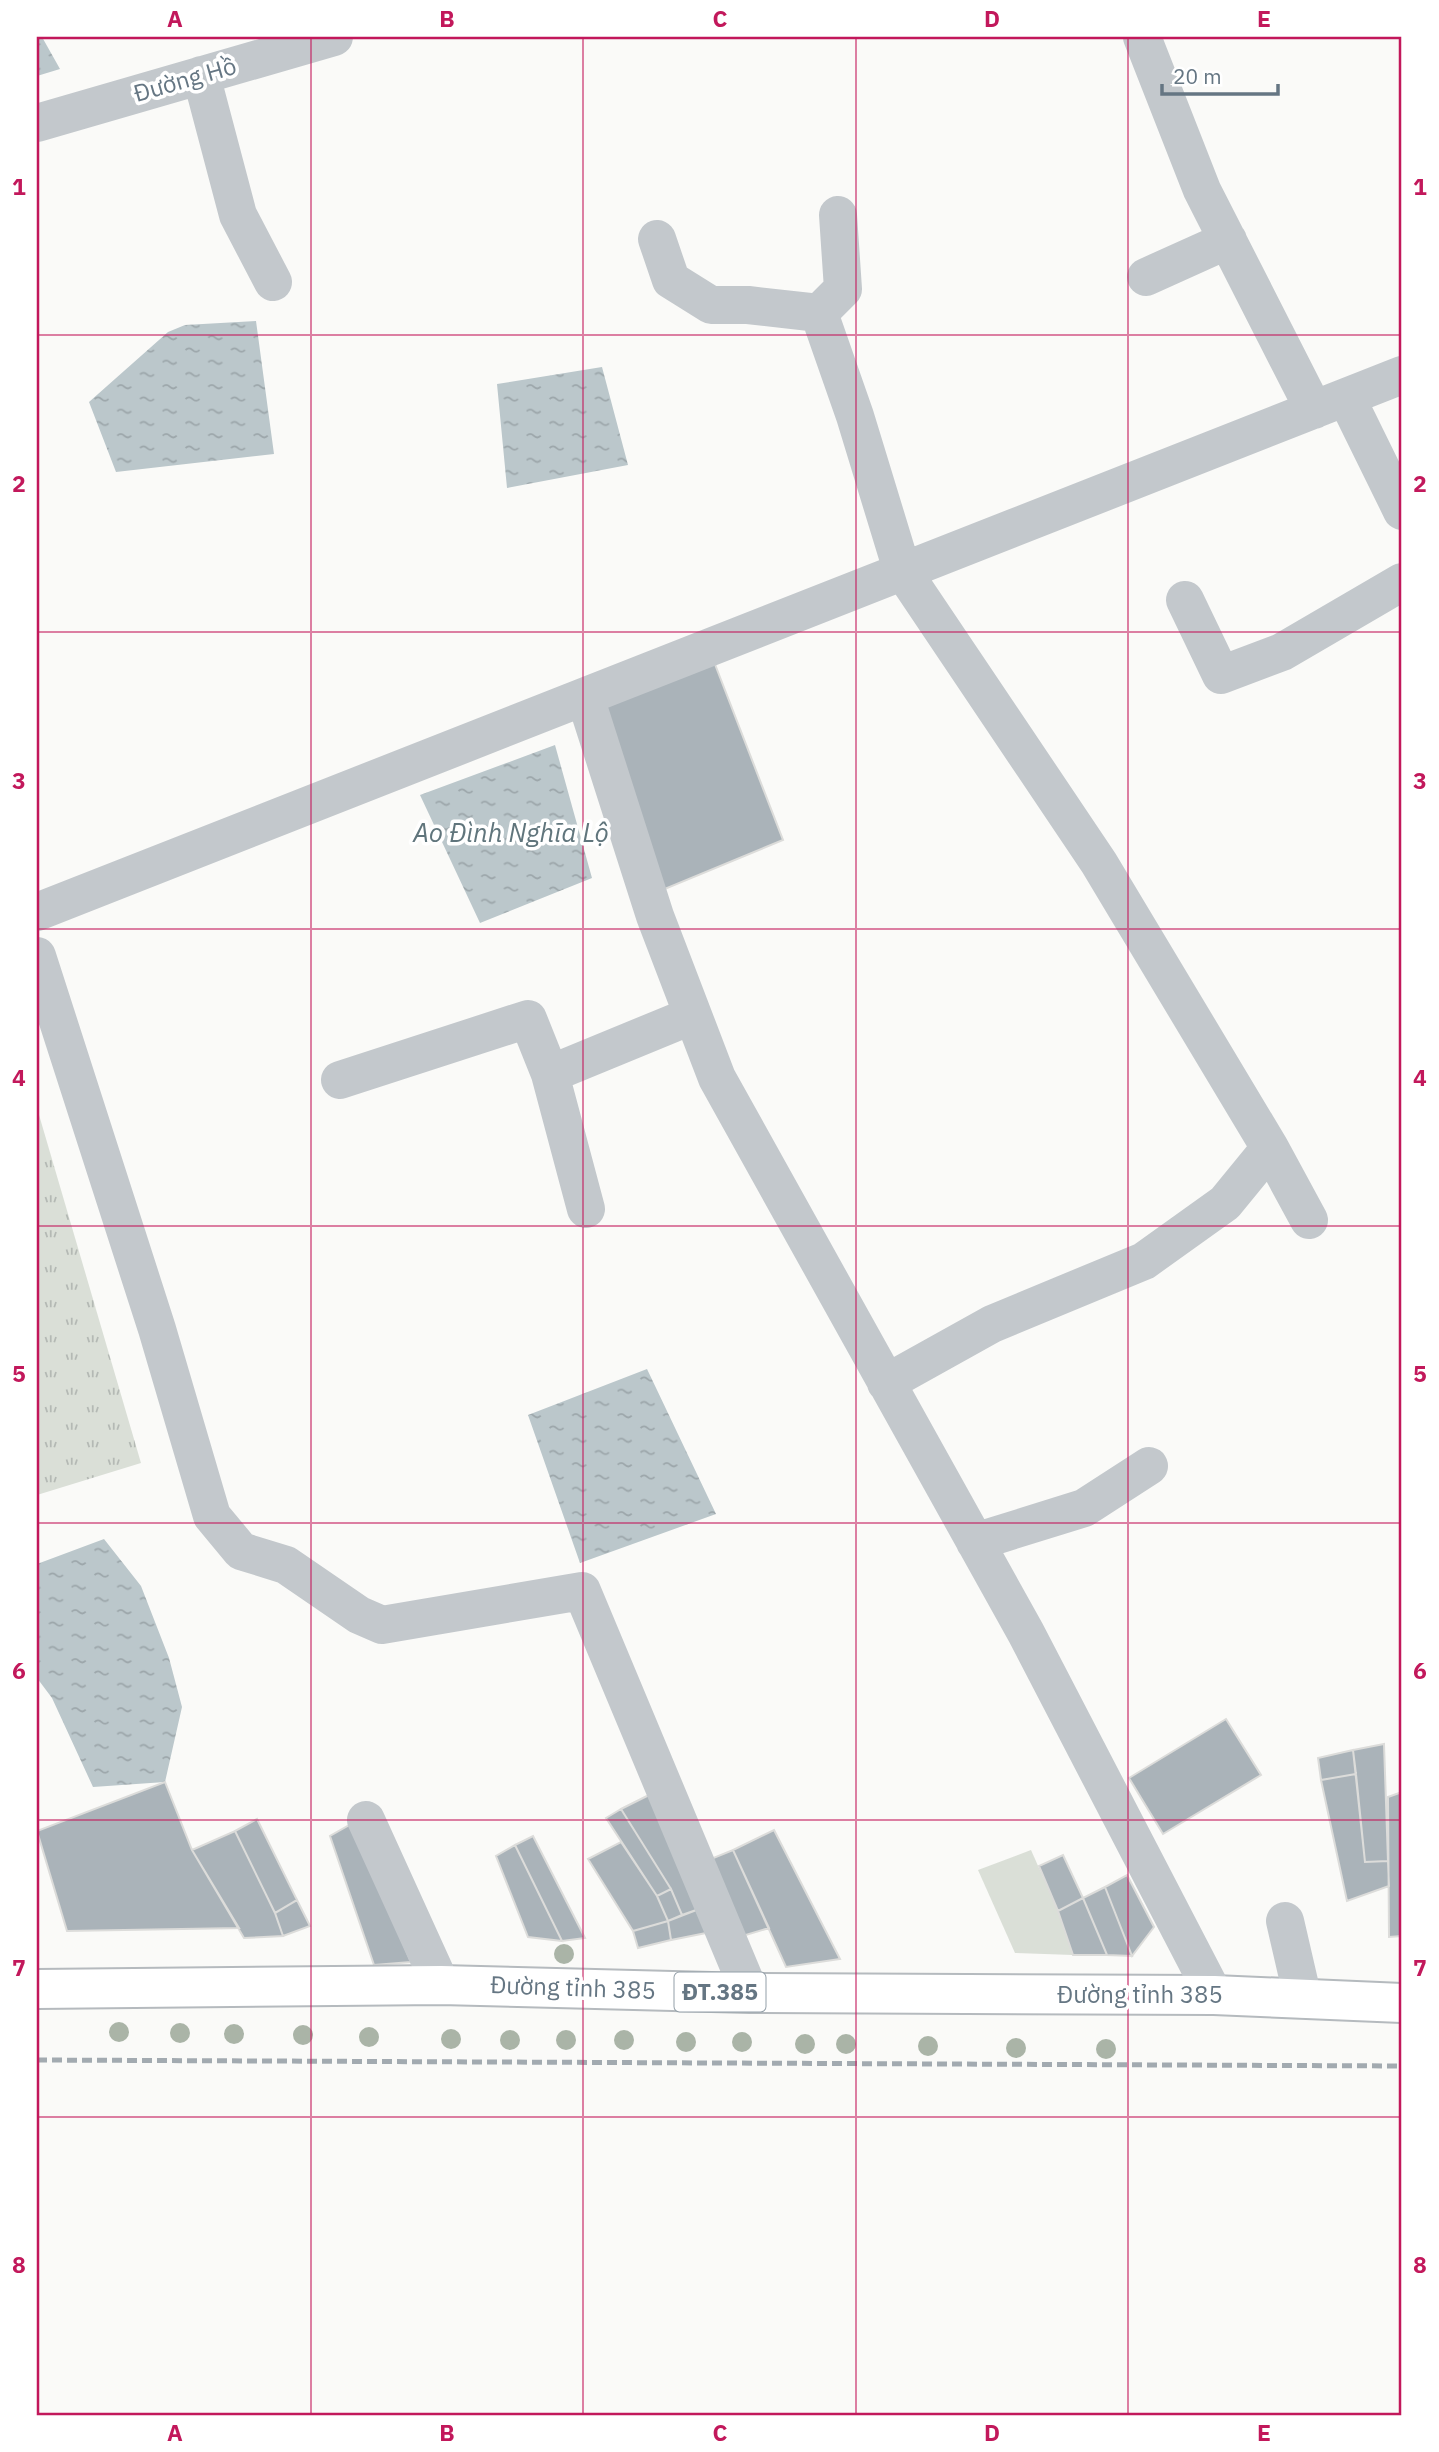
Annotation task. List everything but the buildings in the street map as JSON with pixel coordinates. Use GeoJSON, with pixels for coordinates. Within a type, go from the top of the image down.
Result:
{"type":"FeatureCollection","features":[{"type":"Feature","properties":{"kind":"main road","name":"Đường tỉnh 385"},"geometry":{"type":"LineString","coordinates":[[37,1989],[441,1984],[750,1993],[1214,1995],[1402,2003]]}},
{"type":"Feature","properties":{"kind":"street","name":"Đường Hồ"},"geometry":{"type":"LineString","coordinates":[[37,123],[334,37]]}},
{"type":"Feature","properties":{"kind":"street"},"geometry":{"type":"LineString","coordinates":[[1142,37],[1202,190],[1228,240],[1330,404],[1402,511]]}},
{"type":"Feature","properties":{"kind":"street"},"geometry":{"type":"LineString","coordinates":[[201,75],[238,215],[273,282]]}},
{"type":"Feature","properties":{"kind":"street"},"geometry":{"type":"LineString","coordinates":[[819,313],[843,289],[838,215]]}},
{"type":"Feature","properties":{"kind":"street"},"geometry":{"type":"LineString","coordinates":[[657,239],[671,280],[711,305],[748,305],[819,313]]}},
{"type":"Feature","properties":{"kind":"street"},"geometry":{"type":"LineString","coordinates":[[1146,277],[1228,240]]}},
{"type":"Feature","properties":{"kind":"street"},"geometry":{"type":"LineString","coordinates":[[819,313],[855,416],[902,570],[1099,863],[1270,1148],[1309,1220]]}},
{"type":"Feature","properties":{"kind":"street"},"geometry":{"type":"LineString","coordinates":[[37,912],[1402,375]]}},
{"type":"Feature","properties":{"kind":"street"},"geometry":{"type":"LineString","coordinates":[[1185,600],[1221,675],[1282,652],[1402,582]]}},
{"type":"Feature","properties":{"kind":"street"},"geometry":{"type":"LineString","coordinates":[[585,697],[654,916],[717,1078],[975,1542],[1214,1995]]}},
{"type":"Feature","properties":{"kind":"street"},"geometry":{"type":"LineString","coordinates":[[37,956],[157,1329],[212,1516],[241,1551],[286,1565],[359,1615],[382,1625],[582,1591],[750,1993]]}},
{"type":"Feature","properties":{"kind":"street"},"geometry":{"type":"LineString","coordinates":[[550,1074],[691,1016]]}},
{"type":"Feature","properties":{"kind":"street"},"geometry":{"type":"LineString","coordinates":[[340,1080],[528,1019],[550,1074],[586,1209]]}},
{"type":"Feature","properties":{"kind":"street"},"geometry":{"type":"LineString","coordinates":[[886,1383],[992,1324],[1144,1261],[1225,1203],[1270,1148]]}},
{"type":"Feature","properties":{"kind":"street"},"geometry":{"type":"LineString","coordinates":[[975,1542],[1084,1508],[1149,1465]]}},
{"type":"Feature","properties":{"kind":"street"},"geometry":{"type":"LineString","coordinates":[[366,1820],[441,1984]]}},
{"type":"Feature","properties":{"kind":"street"},"geometry":{"type":"LineString","coordinates":[[1285,1921],[1303,1999]]}},
{"type":"Feature","properties":{"kind":"green space"},"geometry":{"type":"Polygon","coordinates":[[[37,1108],[141,1463],[37,1495],[37,1108]]]}},
{"type":"Feature","properties":{"kind":"green space"},"geometry":{"type":"Polygon","coordinates":[[[1031,1850],[1058,1911],[1073,1955],[1015,1953],[978,1870],[1031,1850]]]}},
{"type":"Feature","properties":{"kind":"water"},"geometry":{"type":"Polygon","coordinates":[[[37,37],[42,37],[60,69],[37,76],[37,37]]]}},
{"type":"Feature","properties":{"kind":"water"},"geometry":{"type":"Polygon","coordinates":[[[256,321],[274,454],[116,472],[89,402],[168,332],[185,325],[256,321]]]}},
{"type":"Feature","properties":{"kind":"water"},"geometry":{"type":"Polygon","coordinates":[[[602,367],[628,465],[507,488],[497,384],[602,367]]]}},
{"type":"Feature","properties":{"kind":"water","name":"Ao Đình Nghĩa Lộ"},"geometry":{"type":"Polygon","coordinates":[[[555,745],[592,878],[480,923],[420,795],[555,745]]]}},
{"type":"Feature","properties":{"kind":"water"},"geometry":{"type":"Polygon","coordinates":[[[647,1369],[716,1514],[580,1563],[528,1415],[647,1369]]]}},
{"type":"Feature","properties":{"kind":"water"},"geometry":{"type":"Polygon","coordinates":[[[104,1539],[141,1586],[169,1658],[182,1707],[165,1782],[93,1787],[52,1698],[37,1678],[37,1564],[104,1539]]]}},
{"type":"Feature","properties":{"kind":"railway"},"geometry":{"type":"LineString","coordinates":[[37,2060],[1402,2066]]}}]}
